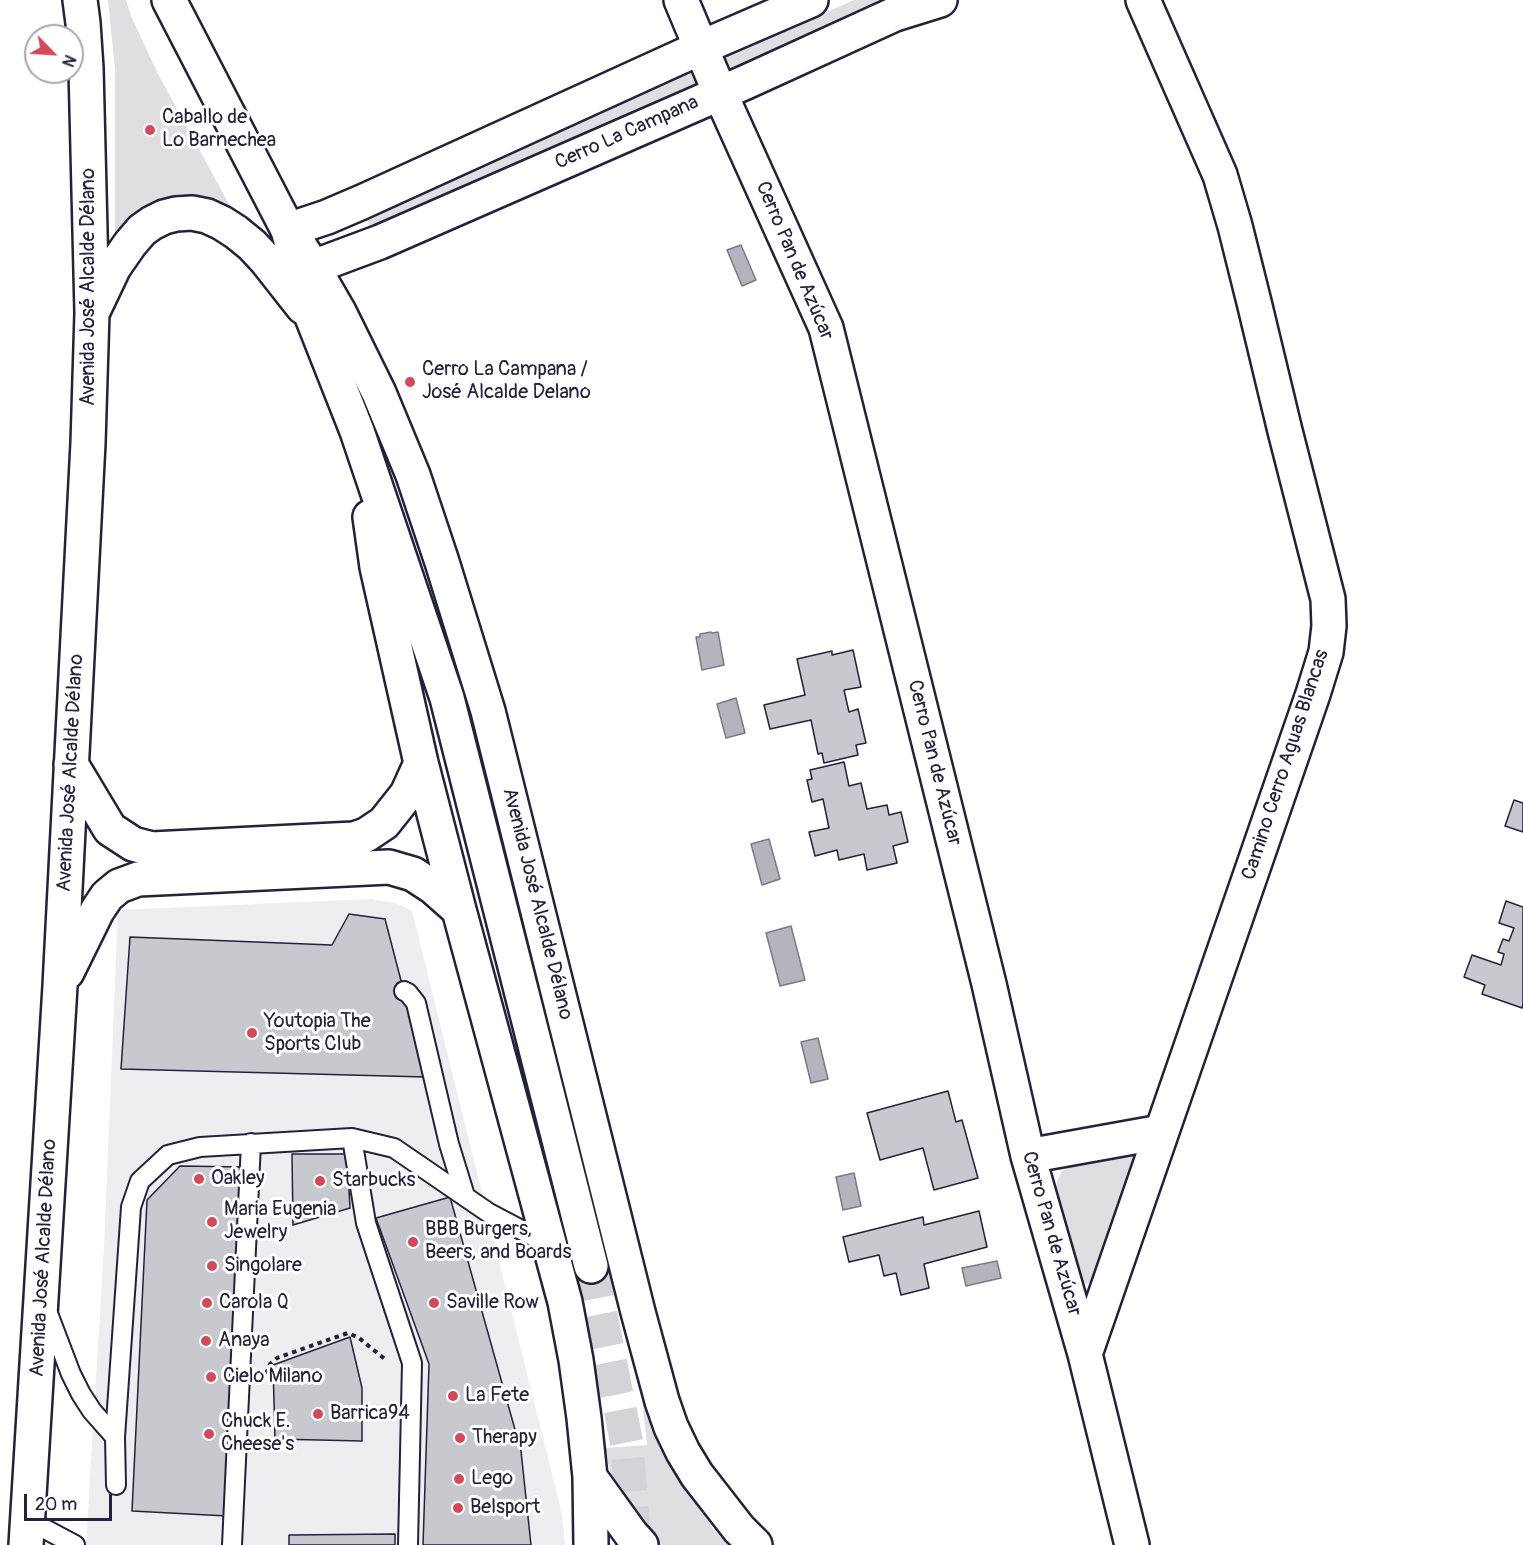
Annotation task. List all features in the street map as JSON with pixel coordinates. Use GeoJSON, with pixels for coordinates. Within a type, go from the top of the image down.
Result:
{"type":"FeatureCollection","features":[{"type":"Feature","properties":{"kind":"main road","name":"Avenida José Alcalde Délano"},"geometry":{"type":"LineString","coordinates":[[30,1536],[88,443],[92,313],[86,68],[80,0]]}},
{"type":"Feature","properties":{"kind":"main road","name":"Avenida José Alcalde Délano"},"geometry":{"type":"LineString","coordinates":[[169,0],[288,230],[339,312],[374,382],[413,475],[488,711],[662,1401],[671,1427],[697,1475],[755,1545]]}},
{"type":"Feature","properties":{"kind":"main road","name":"Cerro Pan de Azúcar"},"geometry":{"type":"LineString","coordinates":[[681,0],[700,48],[826,328],[989,984],[1028,1156],[1085,1354],[1132,1545]]}},
{"type":"Feature","properties":{"kind":"main road"},"geometry":{"type":"LineString","coordinates":[[288,230],[362,202],[811,0]]}},
{"type":"Feature","properties":{"kind":"main road","name":"Cerro La Campana"},"geometry":{"type":"LineString","coordinates":[[313,267],[380,242],[896,14],[940,0]]}},
{"type":"Feature","properties":{"kind":"main road","name":"Camino Cerro Aguas Blancas"},"geometry":{"type":"LineString","coordinates":[[1085,1354],[1313,694],[1326,652],[1329,626],[1328,599],[1246,269],[1220,175],[1143,0]]}},
{"type":"Feature","properties":{"kind":"main road"},"geometry":{"type":"LineString","coordinates":[[92,313],[114,267],[142,231],[164,217],[192,213],[207,216],[222,223],[252,245],[312,317]]}},
{"type":"Feature","properties":{"kind":"main road","name":"Avenida José Alcalde Délano"},"geometry":{"type":"LineString","coordinates":[[288,230],[312,317],[357,431],[447,698],[591,1266]]}},
{"type":"Feature","properties":{"kind":"main road"},"geometry":{"type":"LineString","coordinates":[[357,431],[377,567],[421,763],[565,1302],[584,1418],[590,1477],[591,1545]]}},
{"type":"Feature","properties":{"kind":"main road"},"geometry":{"type":"LineString","coordinates":[[71,764],[110,829],[134,844],[152,849],[354,839],[366,835],[384,823],[407,794],[421,763]]}},
{"type":"Feature","properties":{"kind":"main road"},"geometry":{"type":"LineString","coordinates":[[60,986],[97,911],[107,896],[119,886],[138,879],[389,867],[413,874],[433,887],[459,910]]}},
{"type":"Feature","properties":{"kind":"main road"},"geometry":{"type":"LineString","coordinates":[[1028,1156],[1161,1132]]}},
{"type":"Feature","properties":{"kind":"main road"},"geometry":{"type":"LineString","coordinates":[[590,1477],[641,1545]]}},
{"type":"Feature","properties":{"kind":"lane"},"geometry":{"type":"LineString","coordinates":[[404,991],[417,1003],[449,1144],[465,1196]]}},
{"type":"Feature","properties":{"kind":"lane"},"geometry":{"type":"LineString","coordinates":[[116,1485],[115,1437],[131,1207],[140,1181],[168,1155],[200,1147],[352,1138],[394,1148],[489,1213],[550,1245]]}},
{"type":"Feature","properties":{"kind":"lane"},"geometry":{"type":"LineString","coordinates":[[352,1138],[366,1223],[412,1363],[408,1545]]}},
{"type":"Feature","properties":{"kind":"lane"},"geometry":{"type":"LineString","coordinates":[[232,1545],[251,1143]]}},
{"type":"Feature","properties":{"kind":"lane"},"geometry":{"type":"LineString","coordinates":[[42,1298],[81,1394],[92,1411],[115,1437]]}},
{"type":"Feature","properties":{"kind":"lane"},"geometry":{"type":"LineString","coordinates":[[30,1536],[75,1545]]}},
{"type":"Feature","properties":{"kind":"path"},"geometry":{"type":"LineString","coordinates":[[240,1387],[256,1387],[264,1381],[270,1364],[277,1358],[348,1333],[359,1338],[393,1365],[412,1363]]}},
{"type":"Feature","properties":{"kind":"shaded area"},"geometry":{"type":"Polygon","coordinates":[[[108,0],[126,0],[157,72],[230,206],[229,210],[116,237],[115,70],[108,0]]]}},
{"type":"Feature","properties":{"kind":"shaded area"},"geometry":{"type":"Polygon","coordinates":[[[854,0],[882,0],[372,233],[365,214],[854,0]]]}},
{"type":"Feature","properties":{"kind":"shaded area"},"geometry":{"type":"Polygon","coordinates":[[[741,245],[756,280],[742,286],[727,250],[741,245]]]}},
{"type":"Feature","properties":{"kind":"shaded area"},"geometry":{"type":"Polygon","coordinates":[[[718,632],[724,665],[702,670],[696,637],[718,632]]]}},
{"type":"Feature","properties":{"kind":"shaded area"},"geometry":{"type":"Polygon","coordinates":[[[736,698],[745,733],[726,738],[717,704],[736,698]]]}},
{"type":"Feature","properties":{"kind":"shaded area"},"geometry":{"type":"Polygon","coordinates":[[[769,839],[780,879],[762,885],[751,844],[769,839]]]}},
{"type":"Feature","properties":{"kind":"shaded area"},"geometry":{"type":"Polygon","coordinates":[[[372,899],[396,903],[412,911],[562,1514],[565,1545],[86,1545],[104,1247],[118,910],[372,899]]]}},
{"type":"Feature","properties":{"kind":"shaded area"},"geometry":{"type":"Polygon","coordinates":[[[791,926],[805,980],[780,986],[766,933],[791,926]]]}},
{"type":"Feature","properties":{"kind":"shaded area"},"geometry":{"type":"Polygon","coordinates":[[[818,1038],[828,1079],[811,1083],[801,1042],[818,1038]]]}},
{"type":"Feature","properties":{"kind":"shaded area"},"geometry":{"type":"Polygon","coordinates":[[[1131,1155],[1134,1157],[1134,1164],[1092,1282],[1087,1284],[1079,1281],[1056,1191],[1057,1181],[1062,1171],[1072,1165],[1131,1155]]]}},
{"type":"Feature","properties":{"kind":"shaded area"},"geometry":{"type":"Polygon","coordinates":[[[854,1173],[861,1206],[843,1210],[836,1177],[854,1173]]]}},
{"type":"Feature","properties":{"kind":"shaded area"},"geometry":{"type":"Polygon","coordinates":[[[997,1261],[1001,1278],[966,1286],[962,1268],[997,1261]]]}},
{"type":"Feature","properties":{"kind":"shaded area"},"geometry":{"type":"Polygon","coordinates":[[[648,1397],[679,1476],[711,1526],[729,1545],[658,1545],[643,1530],[614,1486],[604,1448],[647,1445],[642,1398],[648,1397]]]}},
{"type":"Feature","properties":{"kind":"building"},"geometry":{"type":"Polygon","coordinates":[[[853,650],[861,687],[844,690],[849,712],[858,709],[866,743],[856,745],[858,755],[824,763],[822,753],[818,754],[811,720],[770,729],[764,705],[805,695],[797,659],[832,651],[832,655],[853,650]]]}},
{"type":"Feature","properties":{"kind":"building"},"geometry":{"type":"Polygon","coordinates":[[[844,762],[849,786],[861,783],[867,809],[887,805],[889,815],[901,812],[908,842],[893,846],[897,863],[867,870],[864,854],[839,860],[837,850],[815,856],[809,832],[829,828],[823,799],[812,802],[807,780],[812,779],[810,770],[844,762]]]}},
{"type":"Feature","properties":{"kind":"building"},"geometry":{"type":"Polygon","coordinates":[[[1514,800],[1523,803],[1523,832],[1505,826],[1514,800]]]}},
{"type":"Feature","properties":{"kind":"building"},"geometry":{"type":"Polygon","coordinates":[[[1506,901],[1523,907],[1522,1008],[1482,994],[1485,985],[1464,977],[1472,955],[1501,965],[1504,954],[1498,952],[1503,939],[1509,941],[1514,928],[1499,923],[1506,901]]]}},
{"type":"Feature","properties":{"kind":"building"},"geometry":{"type":"Polygon","coordinates":[[[349,914],[385,919],[426,1077],[121,1069],[130,937],[332,945],[349,914]]]}},
{"type":"Feature","properties":{"kind":"building"},"geometry":{"type":"Polygon","coordinates":[[[948,1091],[956,1122],[962,1120],[978,1178],[934,1190],[923,1148],[880,1160],[867,1113],[948,1091]]]}},
{"type":"Feature","properties":{"kind":"building","name":"Starbucks"},"geometry":{"type":"Polygon","coordinates":[[[292,1154],[347,1154],[350,1208],[293,1225],[292,1154]]]}},
{"type":"Feature","properties":{"kind":"building"},"geometry":{"type":"Polygon","coordinates":[[[180,1166],[244,1167],[227,1516],[132,1511],[147,1200],[180,1166]]]}},
{"type":"Feature","properties":{"kind":"building"},"geometry":{"type":"Polygon","coordinates":[[[450,1197],[521,1451],[531,1545],[423,1545],[429,1364],[376,1218],[450,1197]]]}},
{"type":"Feature","properties":{"kind":"building"},"geometry":{"type":"Polygon","coordinates":[[[979,1211],[987,1247],[924,1264],[929,1288],[901,1295],[896,1273],[884,1276],[879,1255],[849,1262],[843,1237],[923,1217],[924,1225],[979,1211]]]}},
{"type":"Feature","properties":{"kind":"building","name":"Barrica94"},"geometry":{"type":"Polygon","coordinates":[[[350,1337],[362,1388],[362,1441],[275,1439],[273,1365],[350,1337]]]}},
{"type":"Feature","properties":{"kind":"building"},"geometry":{"type":"Polygon","coordinates":[[[395,1534],[395,1545],[289,1545],[289,1535],[395,1534]]]}},
{"type":"Feature","properties":{"kind":"tunnel"},"geometry":{"type":"LineString","coordinates":[[591,1266],[627,1444],[635,1545]]}},
{"type":"Feature","properties":{"kind":"place","name":"Caballo de Lo Barnechea"},"geometry":{"type":"Point","coordinates":[150,130]}},
{"type":"Feature","properties":{"kind":"place","name":"Cerro La Campana / José Alcalde Delano"},"geometry":{"type":"Point","coordinates":[410,382]}},
{"type":"Feature","properties":{"kind":"place","name":"Youtopia The Sports Club"},"geometry":{"type":"Point","coordinates":[252,1033]}},
{"type":"Feature","properties":{"kind":"place","name":"Oakley"},"geometry":{"type":"Point","coordinates":[199,1179]}},
{"type":"Feature","properties":{"kind":"place","name":"Starbucks"},"geometry":{"type":"Point","coordinates":[320,1181]}},
{"type":"Feature","properties":{"kind":"place","name":"Maria Eugenia Jewelry"},"geometry":{"type":"Point","coordinates":[212,1222]}},
{"type":"Feature","properties":{"kind":"place","name":"BBB Burgers, Beers, and Boards"},"geometry":{"type":"Point","coordinates":[413,1242]}},
{"type":"Feature","properties":{"kind":"place","name":"Singolare"},"geometry":{"type":"Point","coordinates":[212,1266]}},
{"type":"Feature","properties":{"kind":"place","name":"Carola Q"},"geometry":{"type":"Point","coordinates":[207,1303]}},
{"type":"Feature","properties":{"kind":"place","name":"Saville Row"},"geometry":{"type":"Point","coordinates":[434,1303]}},
{"type":"Feature","properties":{"kind":"place","name":"Anaya"},"geometry":{"type":"Point","coordinates":[206,1341]}},
{"type":"Feature","properties":{"kind":"place","name":"Cielo Milano"},"geometry":{"type":"Point","coordinates":[211,1377]}},
{"type":"Feature","properties":{"kind":"place","name":"La Fete"},"geometry":{"type":"Point","coordinates":[453,1396]}},
{"type":"Feature","properties":{"kind":"place","name":"Barrica94"},"geometry":{"type":"Point","coordinates":[318,1414]}},
{"type":"Feature","properties":{"kind":"place","name":"Chuck E. Cheese's"},"geometry":{"type":"Point","coordinates":[209,1434]}},
{"type":"Feature","properties":{"kind":"place","name":"Therapy"},"geometry":{"type":"Point","coordinates":[460,1438]}},
{"type":"Feature","properties":{"kind":"place","name":"Lego"},"geometry":{"type":"Point","coordinates":[459,1479]}},
{"type":"Feature","properties":{"kind":"place","name":"Belsport"},"geometry":{"type":"Point","coordinates":[458,1508]}}]}
